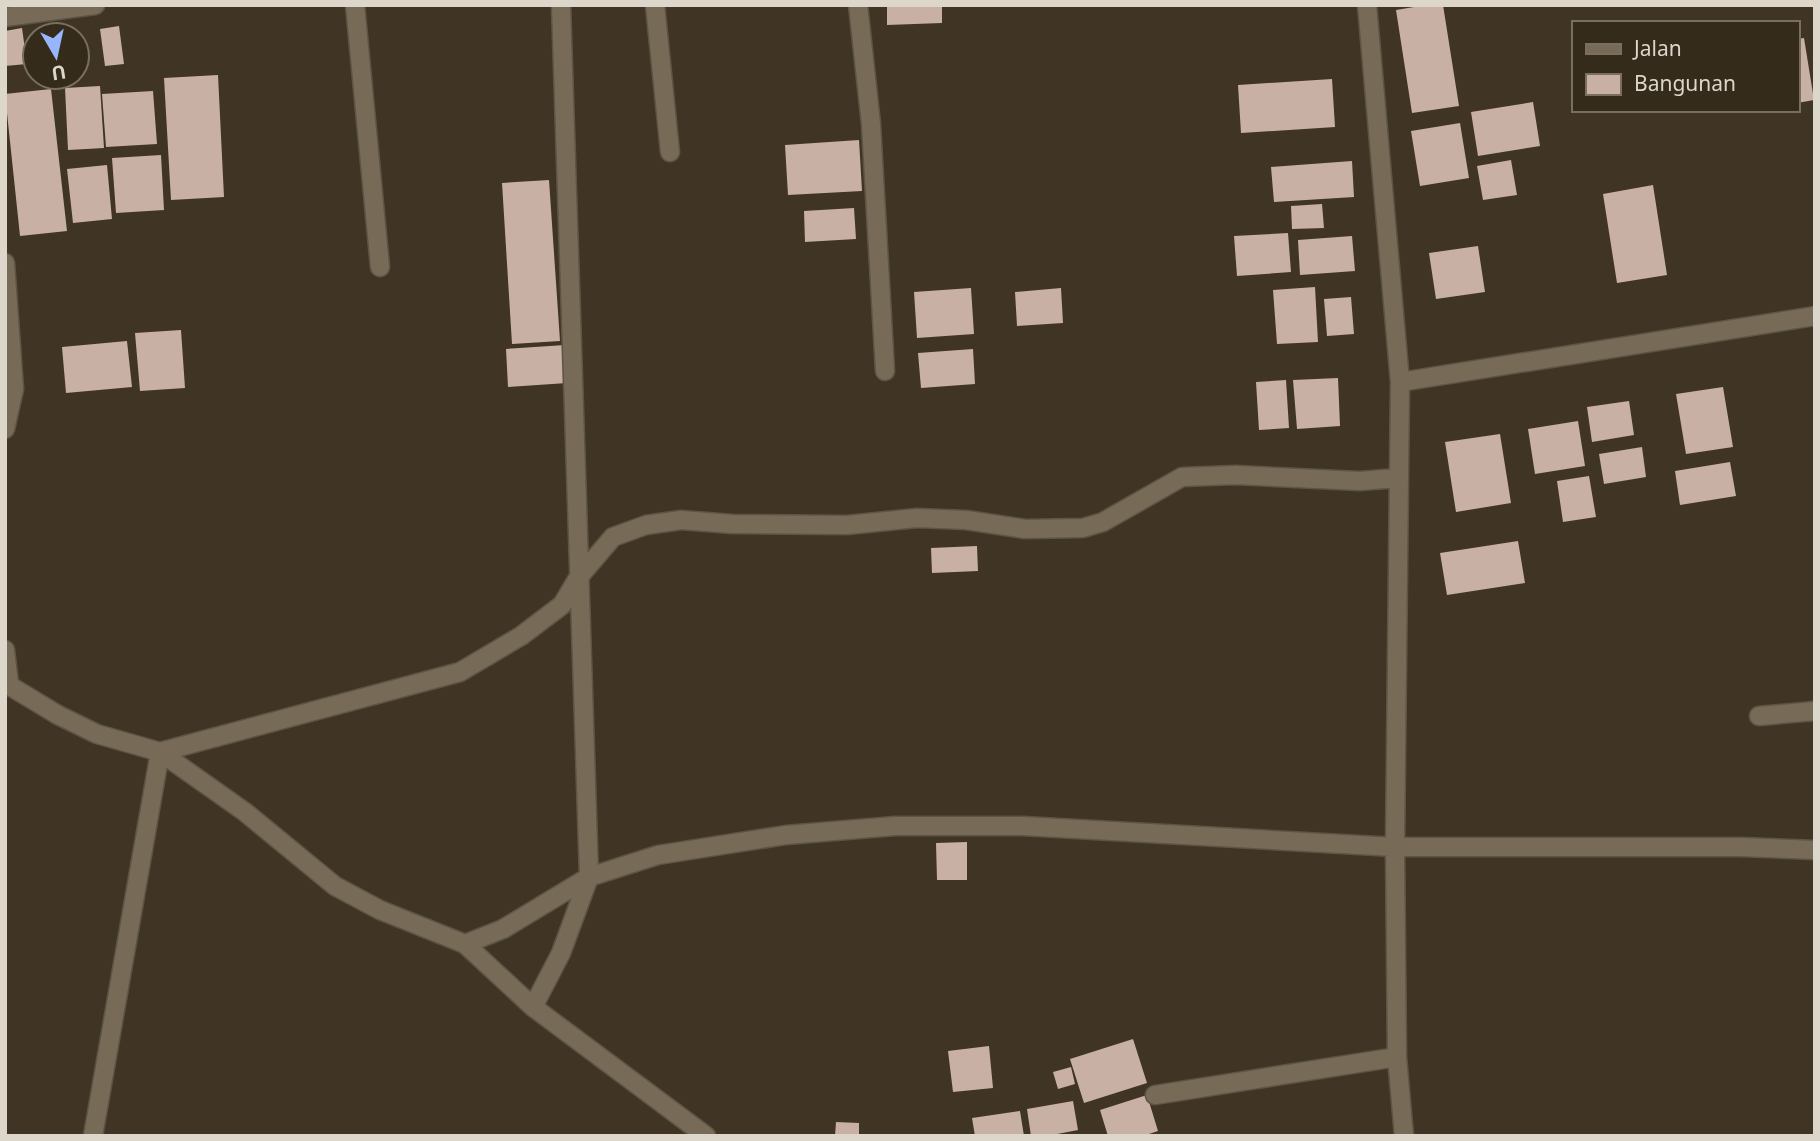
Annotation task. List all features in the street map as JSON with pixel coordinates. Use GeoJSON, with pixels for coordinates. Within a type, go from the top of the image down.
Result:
{"type":"FeatureCollection","features":[{"type":"Feature","properties":{"kind":"street"},"geometry":{"type":"LineString","coordinates":[[5,17],[95,5]]}},
{"type":"Feature","properties":{"kind":"street"},"geometry":{"type":"LineString","coordinates":[[355,5],[380,267]]}},
{"type":"Feature","properties":{"kind":"street"},"geometry":{"type":"LineString","coordinates":[[533,1007],[561,953],[589,877],[561,5]]}},
{"type":"Feature","properties":{"kind":"street"},"geometry":{"type":"LineString","coordinates":[[655,5],[670,152]]}},
{"type":"Feature","properties":{"kind":"street"},"geometry":{"type":"LineString","coordinates":[[858,5],[871,124],[885,371]]}},
{"type":"Feature","properties":{"kind":"street"},"geometry":{"type":"LineString","coordinates":[[1367,5],[1400,382],[1395,847],[1397,1057],[1404,1136]]}},
{"type":"Feature","properties":{"kind":"street"},"geometry":{"type":"LineString","coordinates":[[5,263],[14,388],[5,429]]}},
{"type":"Feature","properties":{"kind":"street"},"geometry":{"type":"LineString","coordinates":[[1400,382],[1815,316]]}},
{"type":"Feature","properties":{"kind":"street"},"geometry":{"type":"LineString","coordinates":[[160,752],[460,672],[521,636],[562,605],[578,578],[613,537],[646,525],[681,520],[732,524],[848,526],[917,518],[966,520],[1025,529],[1083,528],[1103,522],[1182,477],[1236,475],[1360,481],[1398,478]]}},
{"type":"Feature","properties":{"kind":"street"},"geometry":{"type":"LineString","coordinates":[[5,650],[7,683],[58,715],[97,734],[160,752],[245,812],[335,886],[380,910],[465,944],[533,1007],[706,1136]]}},
{"type":"Feature","properties":{"kind":"street"},"geometry":{"type":"LineString","coordinates":[[1759,716],[1815,711]]}},
{"type":"Feature","properties":{"kind":"street"},"geometry":{"type":"LineString","coordinates":[[93,1136],[160,752]]}},
{"type":"Feature","properties":{"kind":"street"},"geometry":{"type":"LineString","coordinates":[[465,944],[502,929],[589,877],[658,855],[786,835],[895,827],[1023,826],[1395,847],[1740,847],[1815,850]]}},
{"type":"Feature","properties":{"kind":"street"},"geometry":{"type":"LineString","coordinates":[[1155,1095],[1397,1057]]}},
{"type":"Feature","properties":{"kind":"building"},"geometry":{"type":"Polygon","coordinates":[[[887,5],[942,5],[942,23],[887,25],[887,5]]]}},
{"type":"Feature","properties":{"kind":"building"},"geometry":{"type":"Polygon","coordinates":[[[1443,5],[1459,106],[1412,113],[1396,10],[1443,5]]]}},
{"type":"Feature","properties":{"kind":"building"},"geometry":{"type":"Polygon","coordinates":[[[119,26],[124,64],[105,66],[100,29],[119,26]]]}},
{"type":"Feature","properties":{"kind":"building"},"geometry":{"type":"Polygon","coordinates":[[[21,28],[21,65],[5,66],[5,31],[21,28]]]}},
{"type":"Feature","properties":{"kind":"building"},"geometry":{"type":"Polygon","coordinates":[[[1804,38],[1814,100],[1799,103],[1799,39],[1804,38]]]}},
{"type":"Feature","properties":{"kind":"building"},"geometry":{"type":"Polygon","coordinates":[[[218,75],[224,197],[171,200],[164,78],[218,75]]]}},
{"type":"Feature","properties":{"kind":"building"},"geometry":{"type":"Polygon","coordinates":[[[1332,79],[1335,127],[1241,133],[1238,85],[1332,79]]]}},
{"type":"Feature","properties":{"kind":"building"},"geometry":{"type":"Polygon","coordinates":[[[100,86],[104,148],[68,150],[65,91],[91,91],[91,87],[100,86]]]}},
{"type":"Feature","properties":{"kind":"building"},"geometry":{"type":"Polygon","coordinates":[[[51,91],[67,231],[20,236],[5,94],[51,91]]]}},
{"type":"Feature","properties":{"kind":"building"},"geometry":{"type":"Polygon","coordinates":[[[153,91],[157,144],[106,147],[102,94],[153,91]]]}},
{"type":"Feature","properties":{"kind":"building"},"geometry":{"type":"Polygon","coordinates":[[[1533,102],[1540,146],[1478,156],[1471,112],[1533,102]]]}},
{"type":"Feature","properties":{"kind":"building"},"geometry":{"type":"Polygon","coordinates":[[[1460,123],[1469,178],[1420,186],[1411,131],[1460,123]]]}},
{"type":"Feature","properties":{"kind":"building"},"geometry":{"type":"Polygon","coordinates":[[[859,140],[862,191],[788,195],[785,145],[859,140]]]}},
{"type":"Feature","properties":{"kind":"building"},"geometry":{"type":"Polygon","coordinates":[[[161,155],[164,210],[116,213],[112,158],[161,155]]]}},
{"type":"Feature","properties":{"kind":"building"},"geometry":{"type":"Polygon","coordinates":[[[1511,160],[1517,195],[1483,200],[1477,166],[1511,160]]]}},
{"type":"Feature","properties":{"kind":"building"},"geometry":{"type":"Polygon","coordinates":[[[1352,161],[1354,197],[1274,202],[1271,167],[1352,161]]]}},
{"type":"Feature","properties":{"kind":"building"},"geometry":{"type":"Polygon","coordinates":[[[107,165],[112,219],[73,223],[67,169],[107,165]]]}},
{"type":"Feature","properties":{"kind":"building"},"geometry":{"type":"Polygon","coordinates":[[[549,180],[560,341],[512,344],[502,183],[549,180]]]}},
{"type":"Feature","properties":{"kind":"building"},"geometry":{"type":"Polygon","coordinates":[[[1653,185],[1667,275],[1617,283],[1603,194],[1653,185]]]}},
{"type":"Feature","properties":{"kind":"building"},"geometry":{"type":"Polygon","coordinates":[[[1322,204],[1324,228],[1292,229],[1291,206],[1322,204]]]}},
{"type":"Feature","properties":{"kind":"building"},"geometry":{"type":"Polygon","coordinates":[[[854,208],[856,239],[805,242],[804,211],[854,208]]]}},
{"type":"Feature","properties":{"kind":"building"},"geometry":{"type":"Polygon","coordinates":[[[1288,233],[1291,272],[1237,276],[1234,236],[1288,233]]]}},
{"type":"Feature","properties":{"kind":"building"},"geometry":{"type":"Polygon","coordinates":[[[1352,236],[1355,271],[1300,275],[1298,240],[1352,236]]]}},
{"type":"Feature","properties":{"kind":"building"},"geometry":{"type":"Polygon","coordinates":[[[1478,246],[1485,292],[1436,299],[1429,253],[1478,246]]]}},
{"type":"Feature","properties":{"kind":"building"},"geometry":{"type":"Polygon","coordinates":[[[1315,287],[1318,342],[1277,344],[1273,290],[1315,287]]]}},
{"type":"Feature","properties":{"kind":"building"},"geometry":{"type":"Polygon","coordinates":[[[971,288],[974,334],[917,338],[914,292],[971,288]]]}},
{"type":"Feature","properties":{"kind":"building"},"geometry":{"type":"Polygon","coordinates":[[[1061,288],[1063,323],[1017,326],[1015,292],[1061,288]]]}},
{"type":"Feature","properties":{"kind":"building"},"geometry":{"type":"Polygon","coordinates":[[[1351,297],[1354,334],[1327,336],[1324,299],[1351,297]]]}},
{"type":"Feature","properties":{"kind":"building"},"geometry":{"type":"Polygon","coordinates":[[[181,330],[185,388],[140,391],[135,333],[181,330]]]}},
{"type":"Feature","properties":{"kind":"building"},"geometry":{"type":"Polygon","coordinates":[[[127,341],[132,387],[66,393],[62,347],[127,341]]]}},
{"type":"Feature","properties":{"kind":"building"},"geometry":{"type":"Polygon","coordinates":[[[565,345],[567,383],[508,387],[506,349],[565,345]]]}},
{"type":"Feature","properties":{"kind":"building"},"geometry":{"type":"Polygon","coordinates":[[[973,349],[975,384],[921,388],[918,353],[973,349]]]}},
{"type":"Feature","properties":{"kind":"building"},"geometry":{"type":"Polygon","coordinates":[[[1338,378],[1340,426],[1297,429],[1293,380],[1338,378]]]}},
{"type":"Feature","properties":{"kind":"building"},"geometry":{"type":"Polygon","coordinates":[[[1286,380],[1289,428],[1259,430],[1256,382],[1286,380]]]}},
{"type":"Feature","properties":{"kind":"building"},"geometry":{"type":"Polygon","coordinates":[[[1723,387],[1733,447],[1686,454],[1676,394],[1723,387]]]}},
{"type":"Feature","properties":{"kind":"building"},"geometry":{"type":"Polygon","coordinates":[[[1629,401],[1634,435],[1592,442],[1587,407],[1629,401]]]}},
{"type":"Feature","properties":{"kind":"building"},"geometry":{"type":"Polygon","coordinates":[[[1578,421],[1585,466],[1535,474],[1528,429],[1578,421]]]}},
{"type":"Feature","properties":{"kind":"building"},"geometry":{"type":"Polygon","coordinates":[[[1500,434],[1511,503],[1456,512],[1445,442],[1500,434]]]}},
{"type":"Feature","properties":{"kind":"building"},"geometry":{"type":"Polygon","coordinates":[[[1642,447],[1646,477],[1604,484],[1599,454],[1642,447]]]}},
{"type":"Feature","properties":{"kind":"building"},"geometry":{"type":"Polygon","coordinates":[[[1730,462],[1736,496],[1680,505],[1675,471],[1730,462]]]}},
{"type":"Feature","properties":{"kind":"building"},"geometry":{"type":"Polygon","coordinates":[[[1589,476],[1596,517],[1563,522],[1557,481],[1589,476]]]}},
{"type":"Feature","properties":{"kind":"building"},"geometry":{"type":"Polygon","coordinates":[[[1518,541],[1525,583],[1447,595],[1440,553],[1518,541]]]}},
{"type":"Feature","properties":{"kind":"building"},"geometry":{"type":"Polygon","coordinates":[[[977,546],[978,571],[932,573],[931,548],[977,546]]]}},
{"type":"Feature","properties":{"kind":"building"},"geometry":{"type":"Polygon","coordinates":[[[967,842],[967,880],[937,880],[936,843],[967,842]]]}},
{"type":"Feature","properties":{"kind":"building"},"geometry":{"type":"Polygon","coordinates":[[[1133,1039],[1147,1083],[1084,1103],[1070,1059],[1133,1039]]]}},
{"type":"Feature","properties":{"kind":"building"},"geometry":{"type":"Polygon","coordinates":[[[989,1046],[993,1088],[953,1092],[948,1051],[989,1046]]]}},
{"type":"Feature","properties":{"kind":"building"},"geometry":{"type":"Polygon","coordinates":[[[1071,1067],[1075,1084],[1058,1089],[1053,1072],[1071,1067]]]}},
{"type":"Feature","properties":{"kind":"building"},"geometry":{"type":"Polygon","coordinates":[[[1147,1095],[1158,1131],[1143,1136],[1108,1136],[1100,1110],[1147,1095]]]}},
{"type":"Feature","properties":{"kind":"building"},"geometry":{"type":"Polygon","coordinates":[[[1073,1101],[1078,1130],[1031,1136],[1027,1109],[1073,1101]]]}},
{"type":"Feature","properties":{"kind":"building"},"geometry":{"type":"Polygon","coordinates":[[[1020,1111],[1024,1136],[975,1136],[972,1118],[1020,1111]]]}},
{"type":"Feature","properties":{"kind":"building"},"geometry":{"type":"Polygon","coordinates":[[[836,1122],[859,1123],[859,1136],[835,1136],[836,1122]]]}}]}
